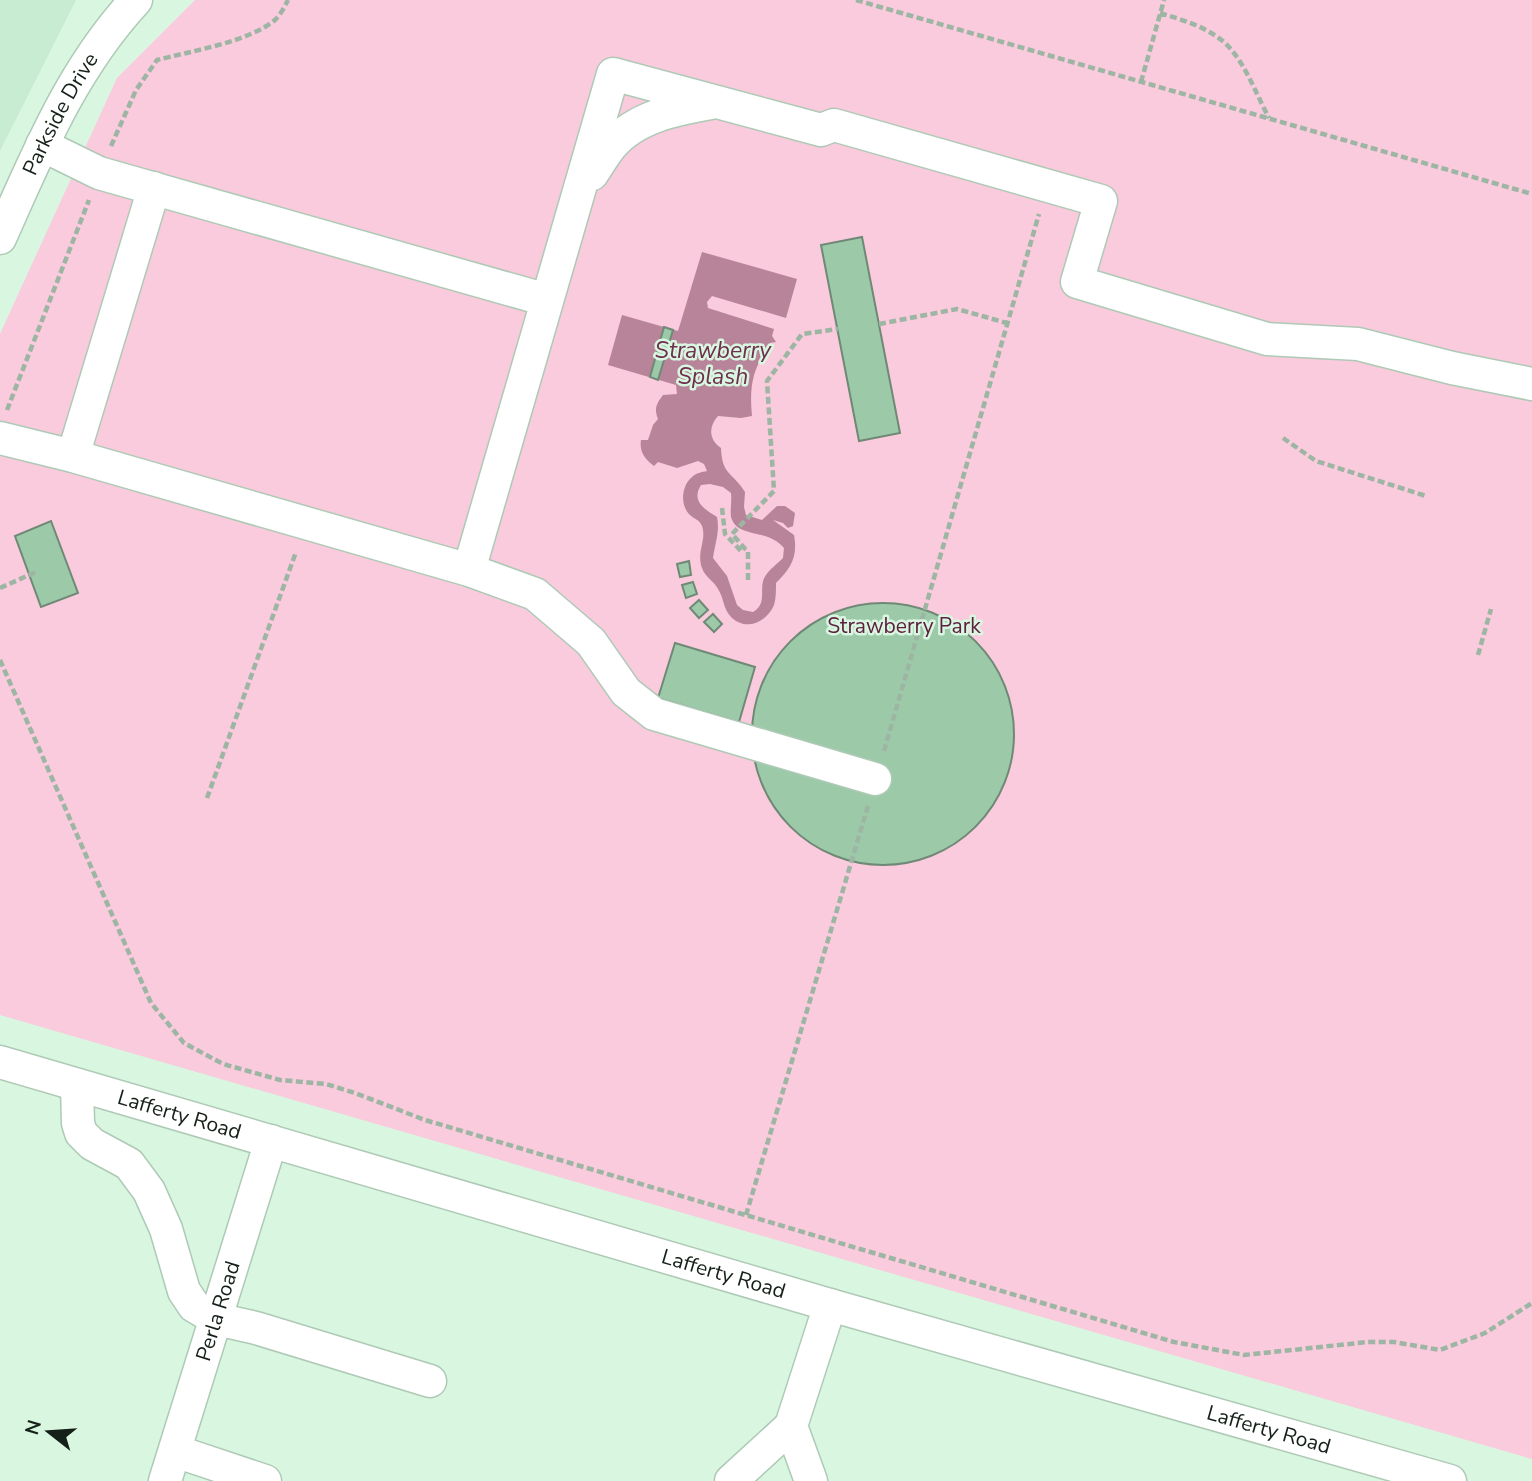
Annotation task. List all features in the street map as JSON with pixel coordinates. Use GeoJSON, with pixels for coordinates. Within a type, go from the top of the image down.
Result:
{"type":"FeatureCollection","features":[{"type":"Feature","properties":{"kind":"street","name":"Parkside Drive"},"geometry":{"type":"LineString","coordinates":[[0,238],[42,145],[80,72],[109,29],[136,0]]}},
{"type":"Feature","properties":{"kind":"street"},"geometry":{"type":"LineString","coordinates":[[469,570],[613,74],[821,130],[834,125],[1101,201],[1077,282],[1267,339],[1358,344],[1452,368],[1532,384]]}},
{"type":"Feature","properties":{"kind":"street"},"geometry":{"type":"LineString","coordinates":[[579,192],[612,145],[631,129],[657,115],[716,102]]}},
{"type":"Feature","properties":{"kind":"street"},"geometry":{"type":"LineString","coordinates":[[42,145],[99,173],[547,300]]}},
{"type":"Feature","properties":{"kind":"street"},"geometry":{"type":"LineString","coordinates":[[73,456],[154,188]]}},
{"type":"Feature","properties":{"kind":"street"},"geometry":{"type":"LineString","coordinates":[[0,438],[73,456],[469,570],[535,594],[591,642],[626,692],[654,714],[875,779]]}},
{"type":"Feature","properties":{"kind":"street","name":"Lafferty Road"},"geometry":{"type":"LineString","coordinates":[[0,1062],[830,1305],[1450,1481]]}},
{"type":"Feature","properties":{"kind":"street"},"geometry":{"type":"LineString","coordinates":[[77,1084],[78,1123],[81,1133],[92,1144],[129,1164],[149,1191],[166,1229],[184,1292],[194,1306],[216,1319],[256,1328],[430,1381]]}},
{"type":"Feature","properties":{"kind":"street","name":"Perla Road"},"geometry":{"type":"LineString","coordinates":[[164,1481],[271,1141]]}},
{"type":"Feature","properties":{"kind":"street"},"geometry":{"type":"LineString","coordinates":[[731,1481],[792,1426],[830,1305]]}},
{"type":"Feature","properties":{"kind":"street"},"geometry":{"type":"LineString","coordinates":[[792,1426],[811,1481]]}},
{"type":"Feature","properties":{"kind":"street"},"geometry":{"type":"LineString","coordinates":[[175,1451],[265,1481]]}},
{"type":"Feature","properties":{"kind":"path"},"geometry":{"type":"LineString","coordinates":[[856,0],[1532,194]]}},
{"type":"Feature","properties":{"kind":"path"},"geometry":{"type":"LineString","coordinates":[[1141,82],[1164,0]]}},
{"type":"Feature","properties":{"kind":"path"},"geometry":{"type":"LineString","coordinates":[[1160,13],[1194,24],[1224,42],[1241,65],[1270,119]]}},
{"type":"Feature","properties":{"kind":"path"},"geometry":{"type":"LineString","coordinates":[[746,1215],[1047,185]]}},
{"type":"Feature","properties":{"kind":"path"},"geometry":{"type":"LineString","coordinates":[[879,324],[957,309],[1007,323]]}},
{"type":"Feature","properties":{"kind":"path"},"geometry":{"type":"LineString","coordinates":[[748,580],[748,552],[732,534],[774,491],[767,381],[802,334],[838,329]]}},
{"type":"Feature","properties":{"kind":"path"},"geometry":{"type":"LineString","coordinates":[[1283,438],[1316,461],[1426,496]]}},
{"type":"Feature","properties":{"kind":"path"},"geometry":{"type":"LineString","coordinates":[[722,508],[725,534],[741,551],[744,546]]}},
{"type":"Feature","properties":{"kind":"path"},"geometry":{"type":"LineString","coordinates":[[207,798],[306,523]]}},
{"type":"Feature","properties":{"kind":"path"},"geometry":{"type":"LineString","coordinates":[[0,587],[38,571]]}},
{"type":"Feature","properties":{"kind":"path"},"geometry":{"type":"LineString","coordinates":[[1478,655],[1491,609]]}},
{"type":"Feature","properties":{"kind":"path"},"geometry":{"type":"LineString","coordinates":[[0,660],[151,1003],[184,1044],[223,1064],[280,1080],[326,1084],[425,1120],[1174,1342],[1244,1355],[1368,1342],[1394,1342],[1440,1350],[1485,1333],[1532,1303]]}},
{"type":"Feature","properties":{"kind":"shaded area"},"geometry":{"type":"Polygon","coordinates":[[[0,0],[76,0],[0,151],[0,0]]]}},
{"type":"Feature","properties":{"kind":"green space","name":"Strawberry Park"},"geometry":{"type":"Polygon","coordinates":[[[195,0],[1532,0],[1532,1459],[0,1015],[0,334],[117,78],[195,0]]]}},
{"type":"Feature","properties":{"kind":"water","name":"Strawberry Splash"},"geometry":{"type":"Polygon","coordinates":[[[702,252],[797,279],[786,318],[712,296],[707,302],[708,308],[774,329],[772,336],[776,342],[770,343],[756,369],[751,395],[752,416],[718,416],[711,429],[714,441],[721,448],[723,464],[745,492],[746,515],[762,520],[777,506],[785,506],[795,513],[793,526],[788,528],[773,520],[794,535],[794,556],[786,572],[776,583],[771,611],[756,623],[743,624],[731,617],[718,589],[705,574],[700,562],[702,526],[687,511],[683,496],[688,481],[707,471],[704,464],[698,461],[677,468],[658,462],[654,466],[642,452],[641,440],[648,440],[658,419],[656,409],[659,401],[663,395],[677,394],[676,385],[608,365],[622,315],[678,331],[702,252]],[[701,485],[697,496],[700,504],[717,517],[718,533],[713,558],[727,576],[737,605],[743,610],[753,612],[761,604],[762,585],[766,575],[783,558],[784,548],[770,538],[746,531],[734,524],[731,517],[731,493],[723,487],[701,485]]]}},
{"type":"Feature","properties":{"kind":"building"},"geometry":{"type":"Polygon","coordinates":[[[862,237],[900,433],[859,441],[821,245],[862,237]]]}},
{"type":"Feature","properties":{"kind":"building"},"geometry":{"type":"Polygon","coordinates":[[[664,327],[673,330],[658,380],[650,377],[664,327]]]}},
{"type":"Feature","properties":{"kind":"building"},"geometry":{"type":"Polygon","coordinates":[[[51,521],[78,593],[41,607],[15,536],[51,521]]]}},
{"type":"Feature","properties":{"kind":"building"},"geometry":{"type":"Polygon","coordinates":[[[689,561],[691,575],[680,577],[677,564],[689,561]]]}},
{"type":"Feature","properties":{"kind":"building"},"geometry":{"type":"Polygon","coordinates":[[[693,582],[697,594],[686,598],[682,585],[693,582]]]}},
{"type":"Feature","properties":{"kind":"building"},"geometry":{"type":"Polygon","coordinates":[[[699,600],[708,610],[699,618],[690,608],[699,600]]]}},
{"type":"Feature","properties":{"kind":"building"},"geometry":{"type":"Polygon","coordinates":[[[883,603],[933,613],[956,625],[984,651],[1004,684],[1014,734],[1004,784],[992,807],[966,835],[933,855],[883,865],[833,855],[810,843],[782,817],[762,784],[752,734],[762,684],[774,661],[800,633],[833,613],[883,603]]]}},
{"type":"Feature","properties":{"kind":"building"},"geometry":{"type":"Polygon","coordinates":[[[713,614],[722,624],[714,632],[704,622],[713,614]]]}},
{"type":"Feature","properties":{"kind":"building"},"geometry":{"type":"Polygon","coordinates":[[[675,643],[755,667],[739,722],[658,698],[675,643]]]}}]}
